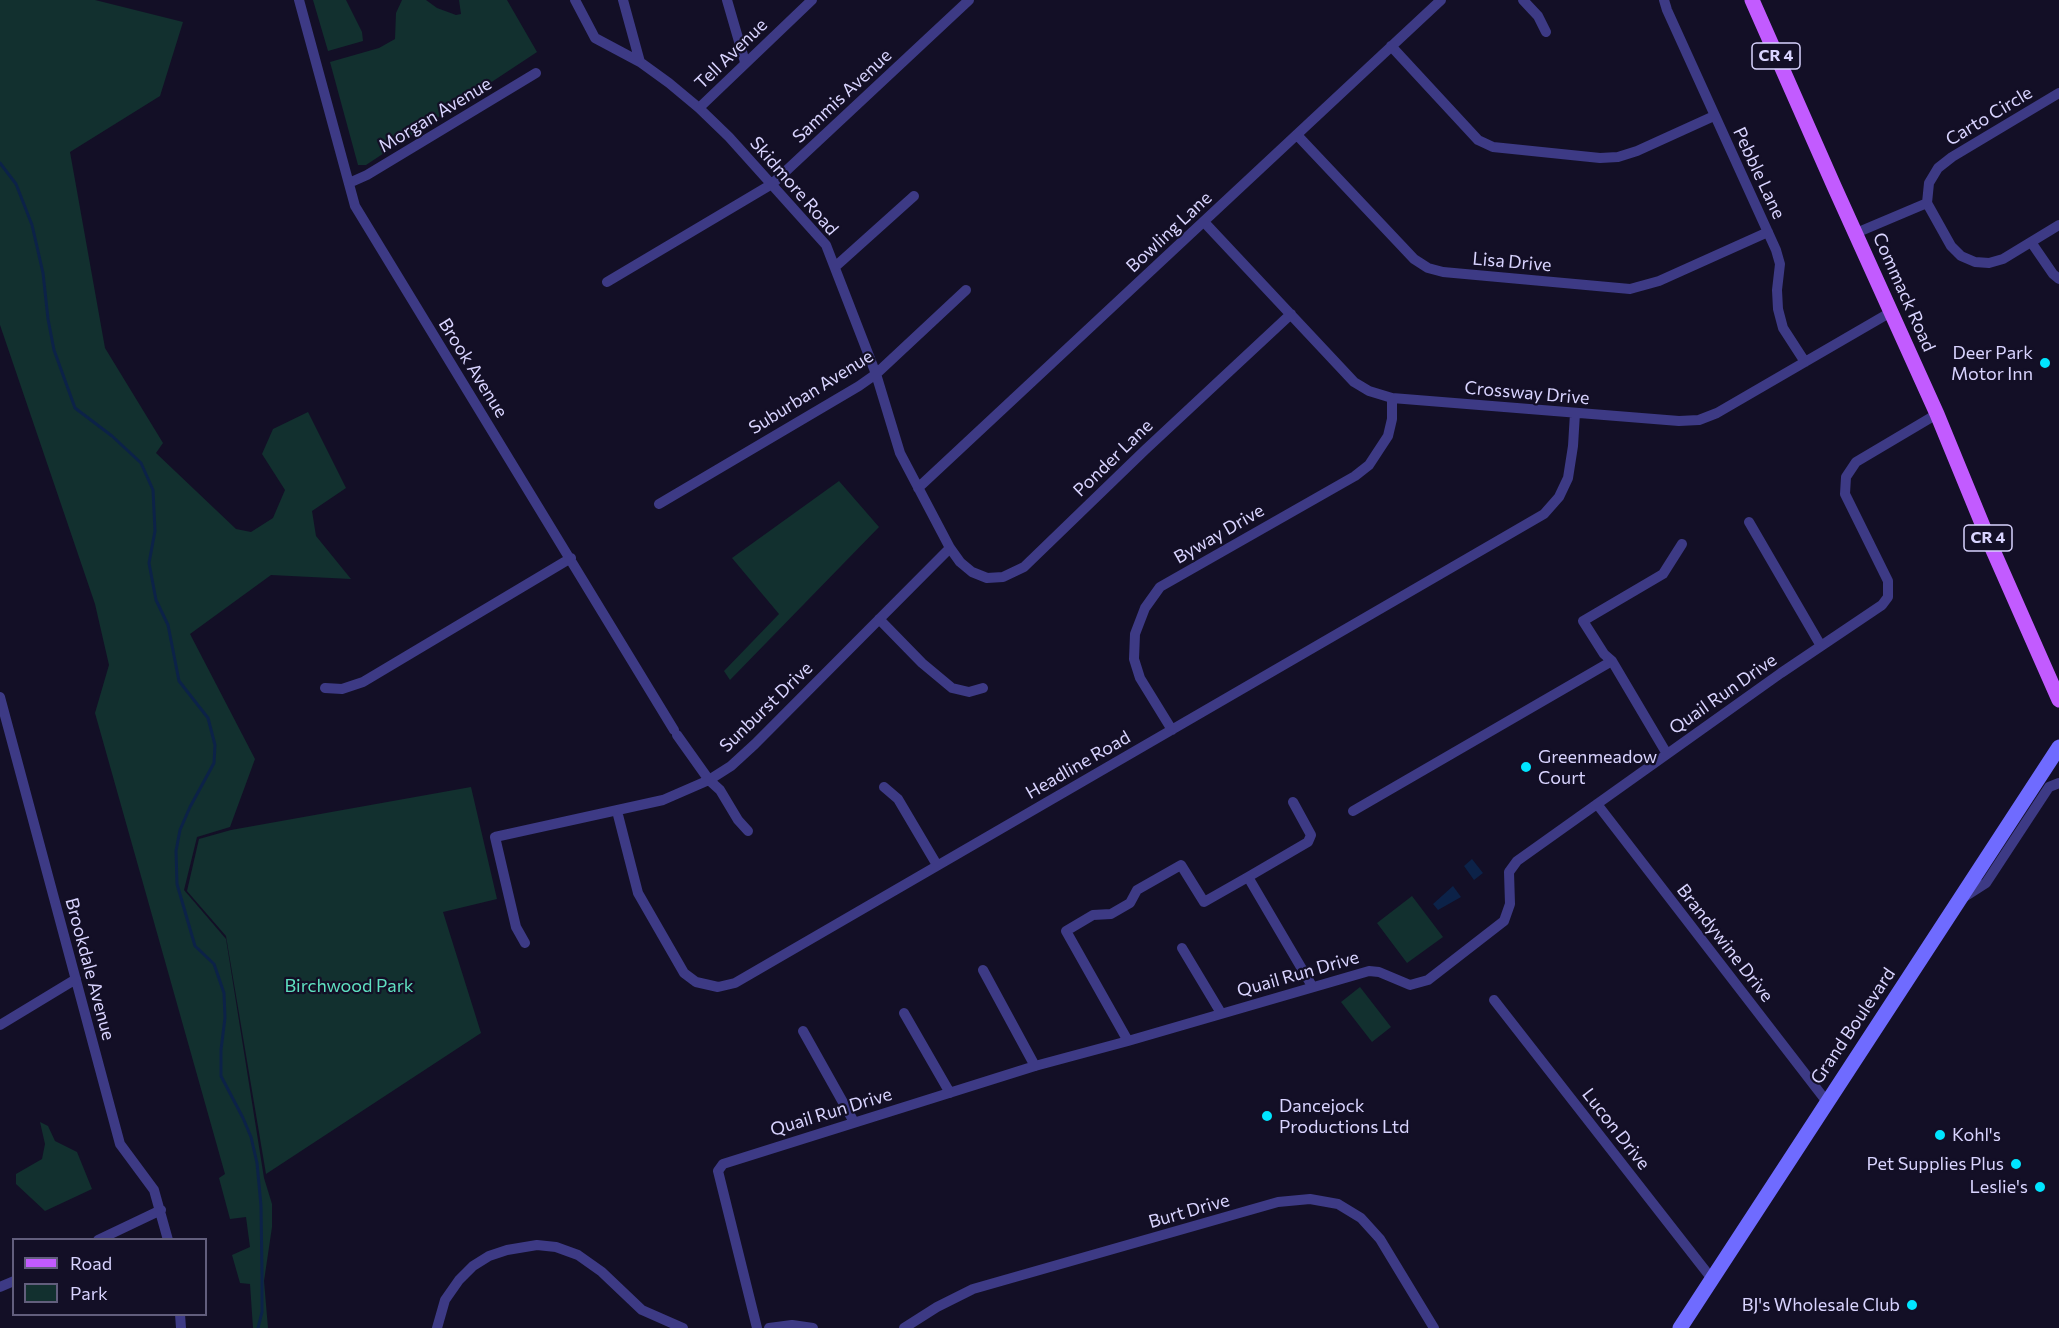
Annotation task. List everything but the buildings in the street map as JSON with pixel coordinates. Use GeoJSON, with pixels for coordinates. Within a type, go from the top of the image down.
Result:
{"type":"FeatureCollection","features":[{"type":"Feature","properties":{"kind":"main road","name":"Commack Road"},"geometry":{"type":"LineString","coordinates":[[1752,0],[1833,186],[1937,414],[1992,548],[2059,700]]}},
{"type":"Feature","properties":{"kind":"street","name":"Brook Avenue"},"geometry":{"type":"LineString","coordinates":[[299,0],[355,206],[675,732],[748,831]]}},
{"type":"Feature","properties":{"kind":"street","name":"Skidmore Road"},"geometry":{"type":"LineString","coordinates":[[575,0],[595,38],[640,62],[699,108],[772,183],[826,245],[876,374],[900,453],[918,488]]}},
{"type":"Feature","properties":{"kind":"street"},"geometry":{"type":"LineString","coordinates":[[623,0],[640,62]]}},
{"type":"Feature","properties":{"kind":"street"},"geometry":{"type":"LineString","coordinates":[[727,0],[745,62]]}},
{"type":"Feature","properties":{"kind":"street","name":"Tell Avenue"},"geometry":{"type":"LineString","coordinates":[[699,108],[812,0]]}},
{"type":"Feature","properties":{"kind":"street","name":"Sammis Avenue"},"geometry":{"type":"LineString","coordinates":[[607,282],[772,183],[969,0]]}},
{"type":"Feature","properties":{"kind":"street","name":"Bowling Lane"},"geometry":{"type":"LineString","coordinates":[[918,488],[1441,0]]}},
{"type":"Feature","properties":{"kind":"street"},"geometry":{"type":"LineString","coordinates":[[1523,0],[1538,16],[1546,32]]}},
{"type":"Feature","properties":{"kind":"street","name":"Pebble Lane"},"geometry":{"type":"LineString","coordinates":[[1664,0],[1776,250],[1780,264],[1777,290],[1778,309],[1783,328],[1805,362]]}},
{"type":"Feature","properties":{"kind":"street"},"geometry":{"type":"LineString","coordinates":[[1391,46],[1478,140],[1492,147],[1600,158],[1617,156],[1637,151],[1714,116]]}},
{"type":"Feature","properties":{"kind":"street","name":"Morgan Avenue"},"geometry":{"type":"LineString","coordinates":[[349,183],[367,175],[536,73]]}},
{"type":"Feature","properties":{"kind":"street","name":"Carto Circle"},"geometry":{"type":"LineString","coordinates":[[1927,204],[1929,183],[1938,168],[1952,157],[2059,93]]}},
{"type":"Feature","properties":{"kind":"street","name":"Lisa Drive"},"geometry":{"type":"LineString","coordinates":[[1297,135],[1414,258],[1428,268],[1443,272],[1630,289],[1659,281],[1768,232]]}},
{"type":"Feature","properties":{"kind":"street"},"geometry":{"type":"LineString","coordinates":[[836,266],[914,196]]}},
{"type":"Feature","properties":{"kind":"street"},"geometry":{"type":"LineString","coordinates":[[1856,233],[1927,204],[1952,246],[1961,256],[1975,262],[1989,263],[2003,259],[2059,225]]}},
{"type":"Feature","properties":{"kind":"street","name":"Crossway Drive"},"geometry":{"type":"LineString","coordinates":[[1204,222],[1354,382],[1369,391],[1392,398],[1678,421],[1699,420],[1717,413],[1891,312]]}},
{"type":"Feature","properties":{"kind":"street"},"geometry":{"type":"LineString","coordinates":[[2031,242],[2052,274],[2059,279]]}},
{"type":"Feature","properties":{"kind":"street","name":"Suburban Avenue"},"geometry":{"type":"LineString","coordinates":[[659,504],[876,374],[966,290]]}},
{"type":"Feature","properties":{"kind":"street","name":"Ponder Lane"},"geometry":{"type":"LineString","coordinates":[[918,488],[960,562],[972,572],[987,578],[1003,577],[1024,567],[1291,314]]}},
{"type":"Feature","properties":{"kind":"street","name":"Byway Drive"},"geometry":{"type":"LineString","coordinates":[[1172,730],[1140,678],[1134,659],[1135,634],[1145,608],[1160,587],[1355,476],[1369,465],[1388,436],[1392,419],[1392,398]]}},
{"type":"Feature","properties":{"kind":"street","name":"Headline Road"},"geometry":{"type":"LineString","coordinates":[[617,811],[638,893],[684,973],[696,982],[718,987],[735,983],[1544,514],[1559,497],[1568,478],[1574,446],[1575,413]]}},
{"type":"Feature","properties":{"kind":"street","name":"Quail Run Drive"},"geometry":{"type":"LineString","coordinates":[[757,1328],[718,1171],[723,1164],[1035,1066],[1369,971],[1379,972],[1410,985],[1428,980],[1504,921],[1510,904],[1508,881],[1512,866],[1667,754],[1882,605],[1888,597],[1888,581],[1845,494],[1846,477],[1856,462],[1937,414]]}},
{"type":"Feature","properties":{"kind":"street"},"geometry":{"type":"LineString","coordinates":[[1749,522],[1821,646]]}},
{"type":"Feature","properties":{"kind":"street"},"geometry":{"type":"LineString","coordinates":[[1667,754],[1612,661],[1604,654],[1583,621],[1663,574],[1682,544]]}},
{"type":"Feature","properties":{"kind":"street","name":"Sunburst Drive"},"geometry":{"type":"LineString","coordinates":[[525,943],[516,927],[495,837],[663,800],[709,780],[731,766],[755,744],[950,548]]}},
{"type":"Feature","properties":{"kind":"street"},"geometry":{"type":"LineString","coordinates":[[325,688],[342,689],[363,682],[571,558]]}},
{"type":"Feature","properties":{"kind":"street"},"geometry":{"type":"LineString","coordinates":[[879,619],[922,663],[952,688],[969,692],[983,688]]}},
{"type":"Feature","properties":{"kind":"street"},"geometry":{"type":"LineString","coordinates":[[1353,811],[1612,661]]}},
{"type":"Feature","properties":{"kind":"street","name":"Brookdale Avenue"},"geometry":{"type":"LineString","coordinates":[[0,697],[120,1144],[154,1190],[168,1238]]}},
{"type":"Feature","properties":{"kind":"street","name":"Grand Boulevard"},"geometry":{"type":"LineString","coordinates":[[1680,1328],[2059,747]]}},
{"type":"Feature","properties":{"kind":"street"},"geometry":{"type":"LineString","coordinates":[[1961,899],[1986,883],[2049,788],[2059,783]]}},
{"type":"Feature","properties":{"kind":"street"},"geometry":{"type":"LineString","coordinates":[[884,787],[898,799],[937,865]]}},
{"type":"Feature","properties":{"kind":"street"},"geometry":{"type":"LineString","coordinates":[[1128,1041],[1066,931],[1093,915],[1111,914],[1130,903],[1137,890],[1181,865],[1204,902],[1248,877],[1308,842],[1311,835],[1293,802]]}},
{"type":"Feature","properties":{"kind":"street","name":"Brandywine Drive"},"geometry":{"type":"LineString","coordinates":[[1598,804],[1827,1102]]}},
{"type":"Feature","properties":{"kind":"street"},"geometry":{"type":"LineString","coordinates":[[1248,877],[1312,986]]}},
{"type":"Feature","properties":{"kind":"street"},"geometry":{"type":"LineString","coordinates":[[1182,948],[1221,1013]]}},
{"type":"Feature","properties":{"kind":"street"},"geometry":{"type":"LineString","coordinates":[[983,970],[1035,1066]]}},
{"type":"Feature","properties":{"kind":"street"},"geometry":{"type":"LineString","coordinates":[[0,1024],[76,979]]}},
{"type":"Feature","properties":{"kind":"street","name":"Lucon Drive"},"geometry":{"type":"LineString","coordinates":[[1494,1000],[1712,1279]]}},
{"type":"Feature","properties":{"kind":"street"},"geometry":{"type":"LineString","coordinates":[[904,1012],[950,1093]]}},
{"type":"Feature","properties":{"kind":"street"},"geometry":{"type":"LineString","coordinates":[[803,1031],[854,1122]]}},
{"type":"Feature","properties":{"kind":"street","name":"Burt Drive"},"geometry":{"type":"LineString","coordinates":[[904,1328],[937,1306],[973,1290],[1278,1202],[1310,1199],[1338,1204],[1361,1218],[1380,1239],[1434,1328]]}},
{"type":"Feature","properties":{"kind":"street"},"geometry":{"type":"LineString","coordinates":[[100,1238],[161,1210]]}},
{"type":"Feature","properties":{"kind":"street"},"geometry":{"type":"LineString","coordinates":[[437,1328],[445,1300],[459,1280],[473,1266],[489,1256],[507,1250],[537,1245],[556,1247],[578,1255],[602,1272],[642,1310],[683,1328]]}},
{"type":"Feature","properties":{"kind":"street"},"geometry":{"type":"LineString","coordinates":[[769,1328],[792,1325],[813,1328]]}},
{"type":"Feature","properties":{"kind":"green space"},"geometry":{"type":"Polygon","coordinates":[[[0,0],[95,0],[183,22],[160,96],[70,152],[105,348],[163,443],[156,453],[236,529],[251,532],[273,518],[285,490],[262,454],[273,429],[308,412],[346,488],[312,511],[316,536],[351,579],[271,575],[190,634],[255,759],[230,827],[197,837],[184,890],[226,939],[264,1178],[272,1204],[272,1227],[264,1281],[268,1328],[253,1328],[250,1284],[240,1283],[232,1255],[250,1247],[246,1217],[230,1219],[219,1178],[225,1174],[95,713],[109,665],[95,604],[0,325],[0,0]]]}},
{"type":"Feature","properties":{"kind":"green space"},"geometry":{"type":"Polygon","coordinates":[[[313,0],[346,0],[362,32],[363,41],[328,51],[313,0]]]}},
{"type":"Feature","properties":{"kind":"green space"},"geometry":{"type":"Polygon","coordinates":[[[402,0],[426,0],[437,8],[456,15],[461,14],[459,0],[507,0],[537,52],[366,165],[358,165],[330,62],[379,48],[395,39],[396,13],[402,0]]]}},
{"type":"Feature","properties":{"kind":"green space"},"geometry":{"type":"Polygon","coordinates":[[[839,481],[879,527],[730,680],[724,671],[779,614],[732,558],[839,481]]]}},
{"type":"Feature","properties":{"kind":"green space","name":"Birchwood Park"},"geometry":{"type":"Polygon","coordinates":[[[471,787],[497,899],[443,912],[481,1033],[266,1174],[226,936],[187,891],[199,839],[231,830],[471,787]]]}},
{"type":"Feature","properties":{"kind":"green space"},"geometry":{"type":"Polygon","coordinates":[[[1412,896],[1443,937],[1407,963],[1377,923],[1412,896]]]}},
{"type":"Feature","properties":{"kind":"green space"},"geometry":{"type":"Polygon","coordinates":[[[1360,987],[1391,1027],[1372,1042],[1341,1002],[1360,987]]]}},
{"type":"Feature","properties":{"kind":"green space"},"geometry":{"type":"Polygon","coordinates":[[[40,1122],[48,1126],[55,1141],[77,1152],[92,1189],[45,1211],[16,1184],[16,1174],[42,1159],[45,1144],[40,1122]]]}},
{"type":"Feature","properties":{"kind":"water"},"geometry":{"type":"Polygon","coordinates":[[[1472,859],[1483,873],[1474,880],[1464,866],[1472,859]]]}},
{"type":"Feature","properties":{"kind":"water"},"geometry":{"type":"Polygon","coordinates":[[[1453,886],[1461,897],[1438,910],[1433,904],[1453,886]]]}},
{"type":"Feature","properties":{"kind":"waterway"},"geometry":{"type":"LineString","coordinates":[[0,163],[16,184],[32,225],[43,273],[54,350],[75,408],[112,436],[141,463],[153,490],[155,531],[149,563],[156,600],[168,625],[179,681],[208,718],[215,745],[214,763],[180,830],[176,851],[177,884],[195,946],[214,964],[224,993],[225,1018],[221,1076],[251,1137],[257,1163],[261,1206],[262,1274],[262,1312],[258,1328]]}},
{"type":"Feature","properties":{"kind":"place","name":"Deer Park Motor Inn"},"geometry":{"type":"Point","coordinates":[2045,363]}},
{"type":"Feature","properties":{"kind":"place","name":"Greenmeadow Court"},"geometry":{"type":"Point","coordinates":[1526,767]}},
{"type":"Feature","properties":{"kind":"place","name":"Dancejock Productions Ltd"},"geometry":{"type":"Point","coordinates":[1267,1116]}},
{"type":"Feature","properties":{"kind":"place","name":"Kohl's"},"geometry":{"type":"Point","coordinates":[1940,1135]}},
{"type":"Feature","properties":{"kind":"place","name":"Pet Supplies Plus"},"geometry":{"type":"Point","coordinates":[2016,1164]}},
{"type":"Feature","properties":{"kind":"place","name":"Leslie's"},"geometry":{"type":"Point","coordinates":[2040,1187]}},
{"type":"Feature","properties":{"kind":"place","name":"BJ's Wholesale Club"},"geometry":{"type":"Point","coordinates":[1912,1305]}}]}
